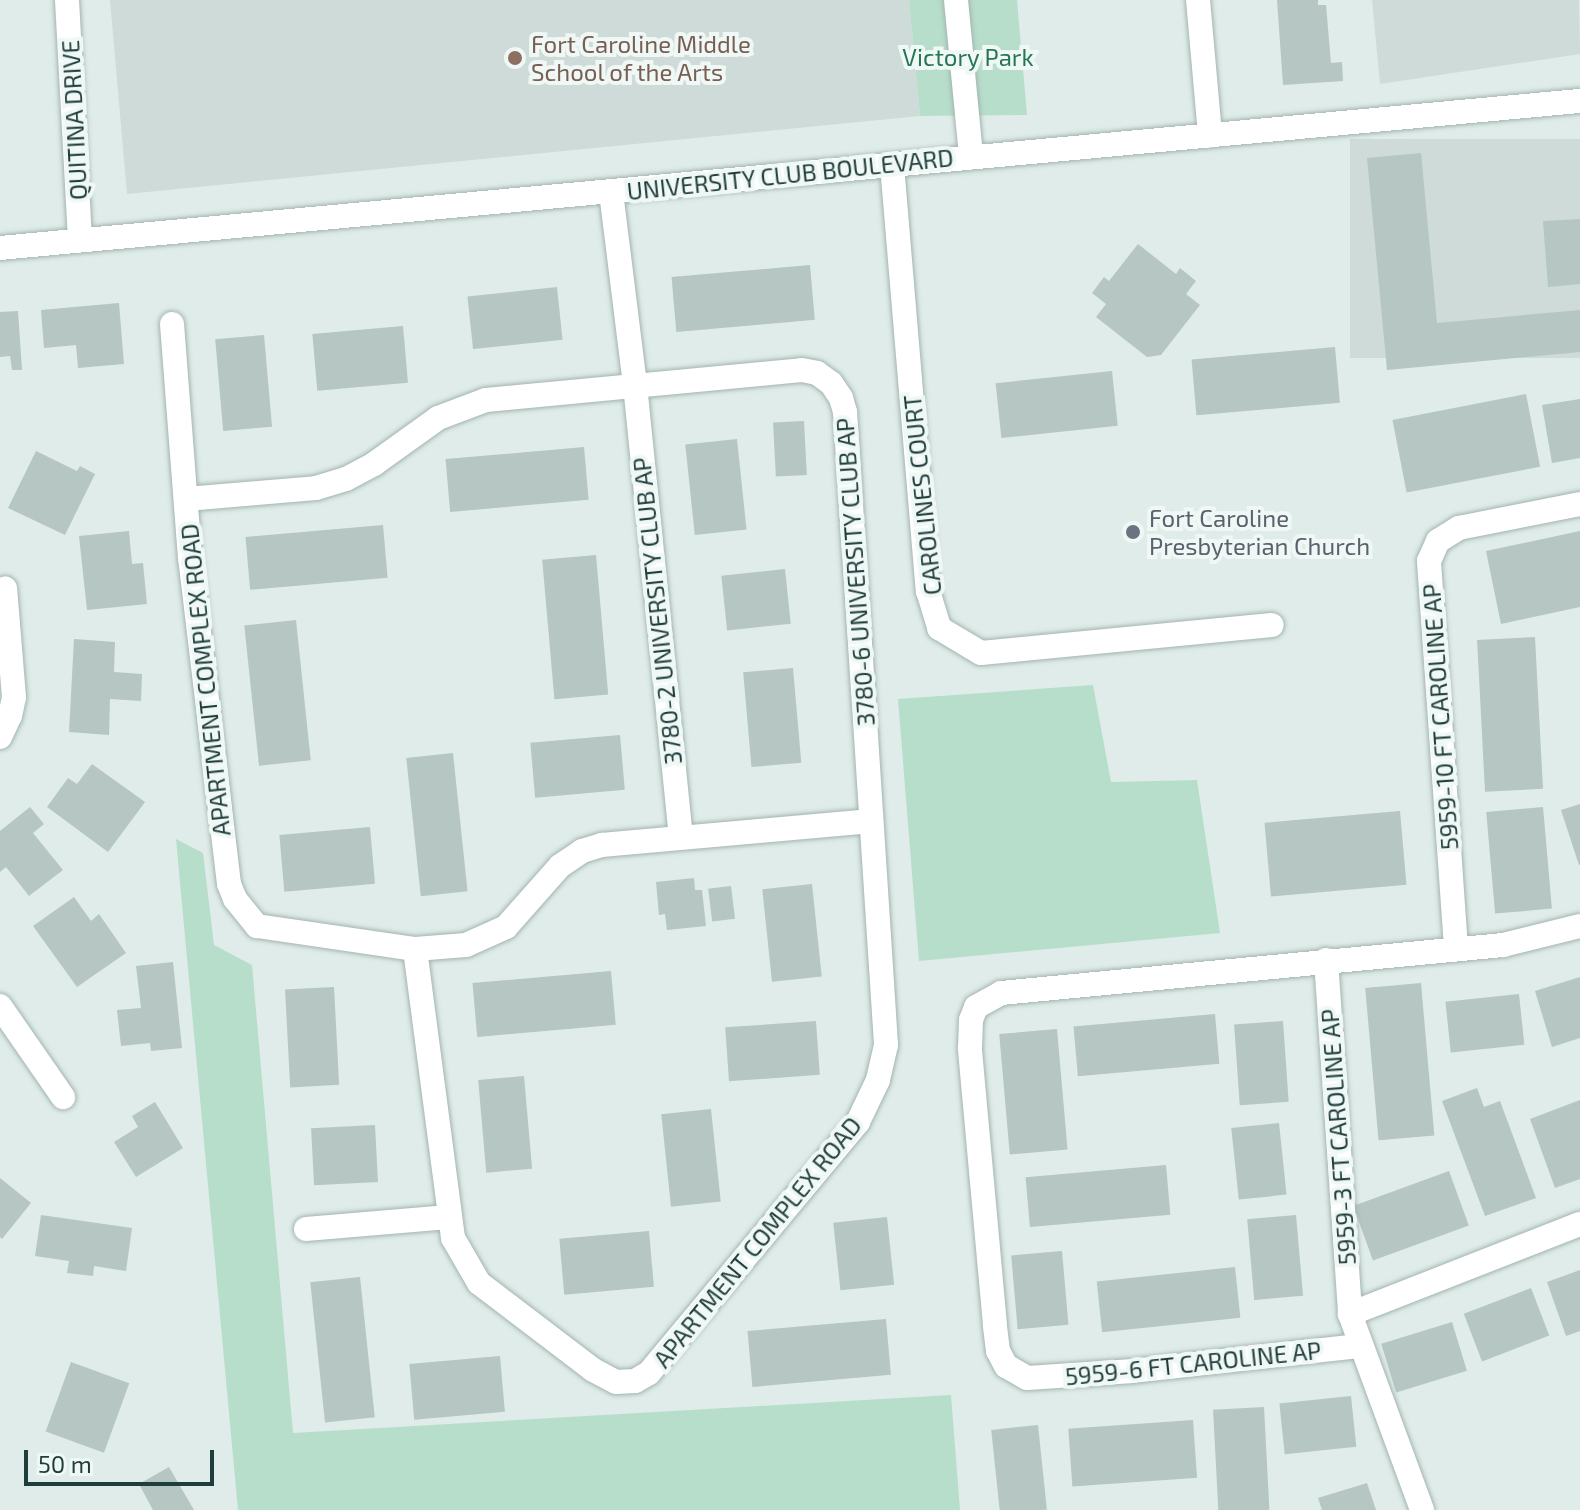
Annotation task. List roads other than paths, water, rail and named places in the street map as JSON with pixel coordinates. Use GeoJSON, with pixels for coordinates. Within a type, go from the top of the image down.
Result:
{"type":"FeatureCollection","features":[{"type":"Feature","properties":{"kind":"street","name":"QUITINA DRIVE"},"geometry":{"type":"LineString","coordinates":[[67,0],[80,240]]}},
{"type":"Feature","properties":{"kind":"street"},"geometry":{"type":"LineString","coordinates":[[956,0],[971,157]]}},
{"type":"Feature","properties":{"kind":"street"},"geometry":{"type":"LineString","coordinates":[[1198,0],[1210,135]]}},
{"type":"Feature","properties":{"kind":"street","name":"UNIVERSITY CLUB BOULEVARD"},"geometry":{"type":"LineString","coordinates":[[0,248],[1580,101]]}},
{"type":"Feature","properties":{"kind":"street","name":"CAROLINES COURT"},"geometry":{"type":"LineString","coordinates":[[892,165],[928,591],[939,628],[981,653],[1272,625]]}},
{"type":"Feature","properties":{"kind":"street","name":"3780-2 UNIVERSITY CLUB AP"},"geometry":{"type":"LineString","coordinates":[[611,192],[635,385],[681,837]]}},
{"type":"Feature","properties":{"kind":"street"},"geometry":{"type":"LineString","coordinates":[[172,324],[186,499]]}},
{"type":"Feature","properties":{"kind":"street","name":"3780-6 UNIVERSITY CLUB AP"},"geometry":{"type":"LineString","coordinates":[[635,385],[802,370],[817,373],[831,383],[841,398],[845,412],[871,821]]}},
{"type":"Feature","properties":{"kind":"street","name":"APARTMENT COMPLEX ROAD"},"geometry":{"type":"LineString","coordinates":[[415,949],[453,1238],[479,1283],[592,1369],[616,1382],[635,1381],[649,1373],[858,1122],[878,1080],[886,1036],[871,821],[602,845],[582,851],[560,866],[506,927],[491,937],[466,945],[415,949],[257,926],[235,899],[229,884],[206,703],[186,499],[316,488],[346,479],[374,464],[438,418],[486,400],[635,385]]}},
{"type":"Feature","properties":{"kind":"street","name":"5959-10 FT CAROLINE AP"},"geometry":{"type":"LineString","coordinates":[[1456,948],[1429,561],[1438,541],[1459,528],[1580,504]]}},
{"type":"Feature","properties":{"kind":"street"},"geometry":{"type":"LineString","coordinates":[[0,737],[14,697],[5,588]]}},
{"type":"Feature","properties":{"kind":"street"},"geometry":{"type":"LineString","coordinates":[[1326,960],[1503,945],[1580,926]]}},
{"type":"Feature","properties":{"kind":"street","name":"5959-6 FT CAROLINE AP"},"geometry":{"type":"LineString","coordinates":[[1326,960],[1001,993],[976,1007],[971,1020],[970,1048],[997,1338],[1006,1366],[1027,1378],[1149,1370],[1359,1346]]}},
{"type":"Feature","properties":{"kind":"street","name":"5959-3 FT CAROLINE AP"},"geometry":{"type":"LineString","coordinates":[[1326,960],[1350,1314],[1359,1346]]}},
{"type":"Feature","properties":{"kind":"street"},"geometry":{"type":"LineString","coordinates":[[0,1006],[63,1097]]}},
{"type":"Feature","properties":{"kind":"street"},"geometry":{"type":"LineString","coordinates":[[306,1229],[448,1217]]}},
{"type":"Feature","properties":{"kind":"street"},"geometry":{"type":"LineString","coordinates":[[1350,1314],[1580,1224]]}},
{"type":"Feature","properties":{"kind":"street"},"geometry":{"type":"LineString","coordinates":[[1359,1346],[1422,1510]]}},
{"type":"Feature","properties":{"kind":"place","name":"Fort Caroline Middle School of the Arts"},"geometry":{"type":"Point","coordinates":[515,58]}},
{"type":"Feature","properties":{"kind":"place","name":"Fort Caroline Presbyterian Church"},"geometry":{"type":"Point","coordinates":[1133,532]}},
{"type":"Feature","properties":{"kind":"park label","name":"Victory Park"},"geometry":{"type":"Point","coordinates":[968,57]}}]}
